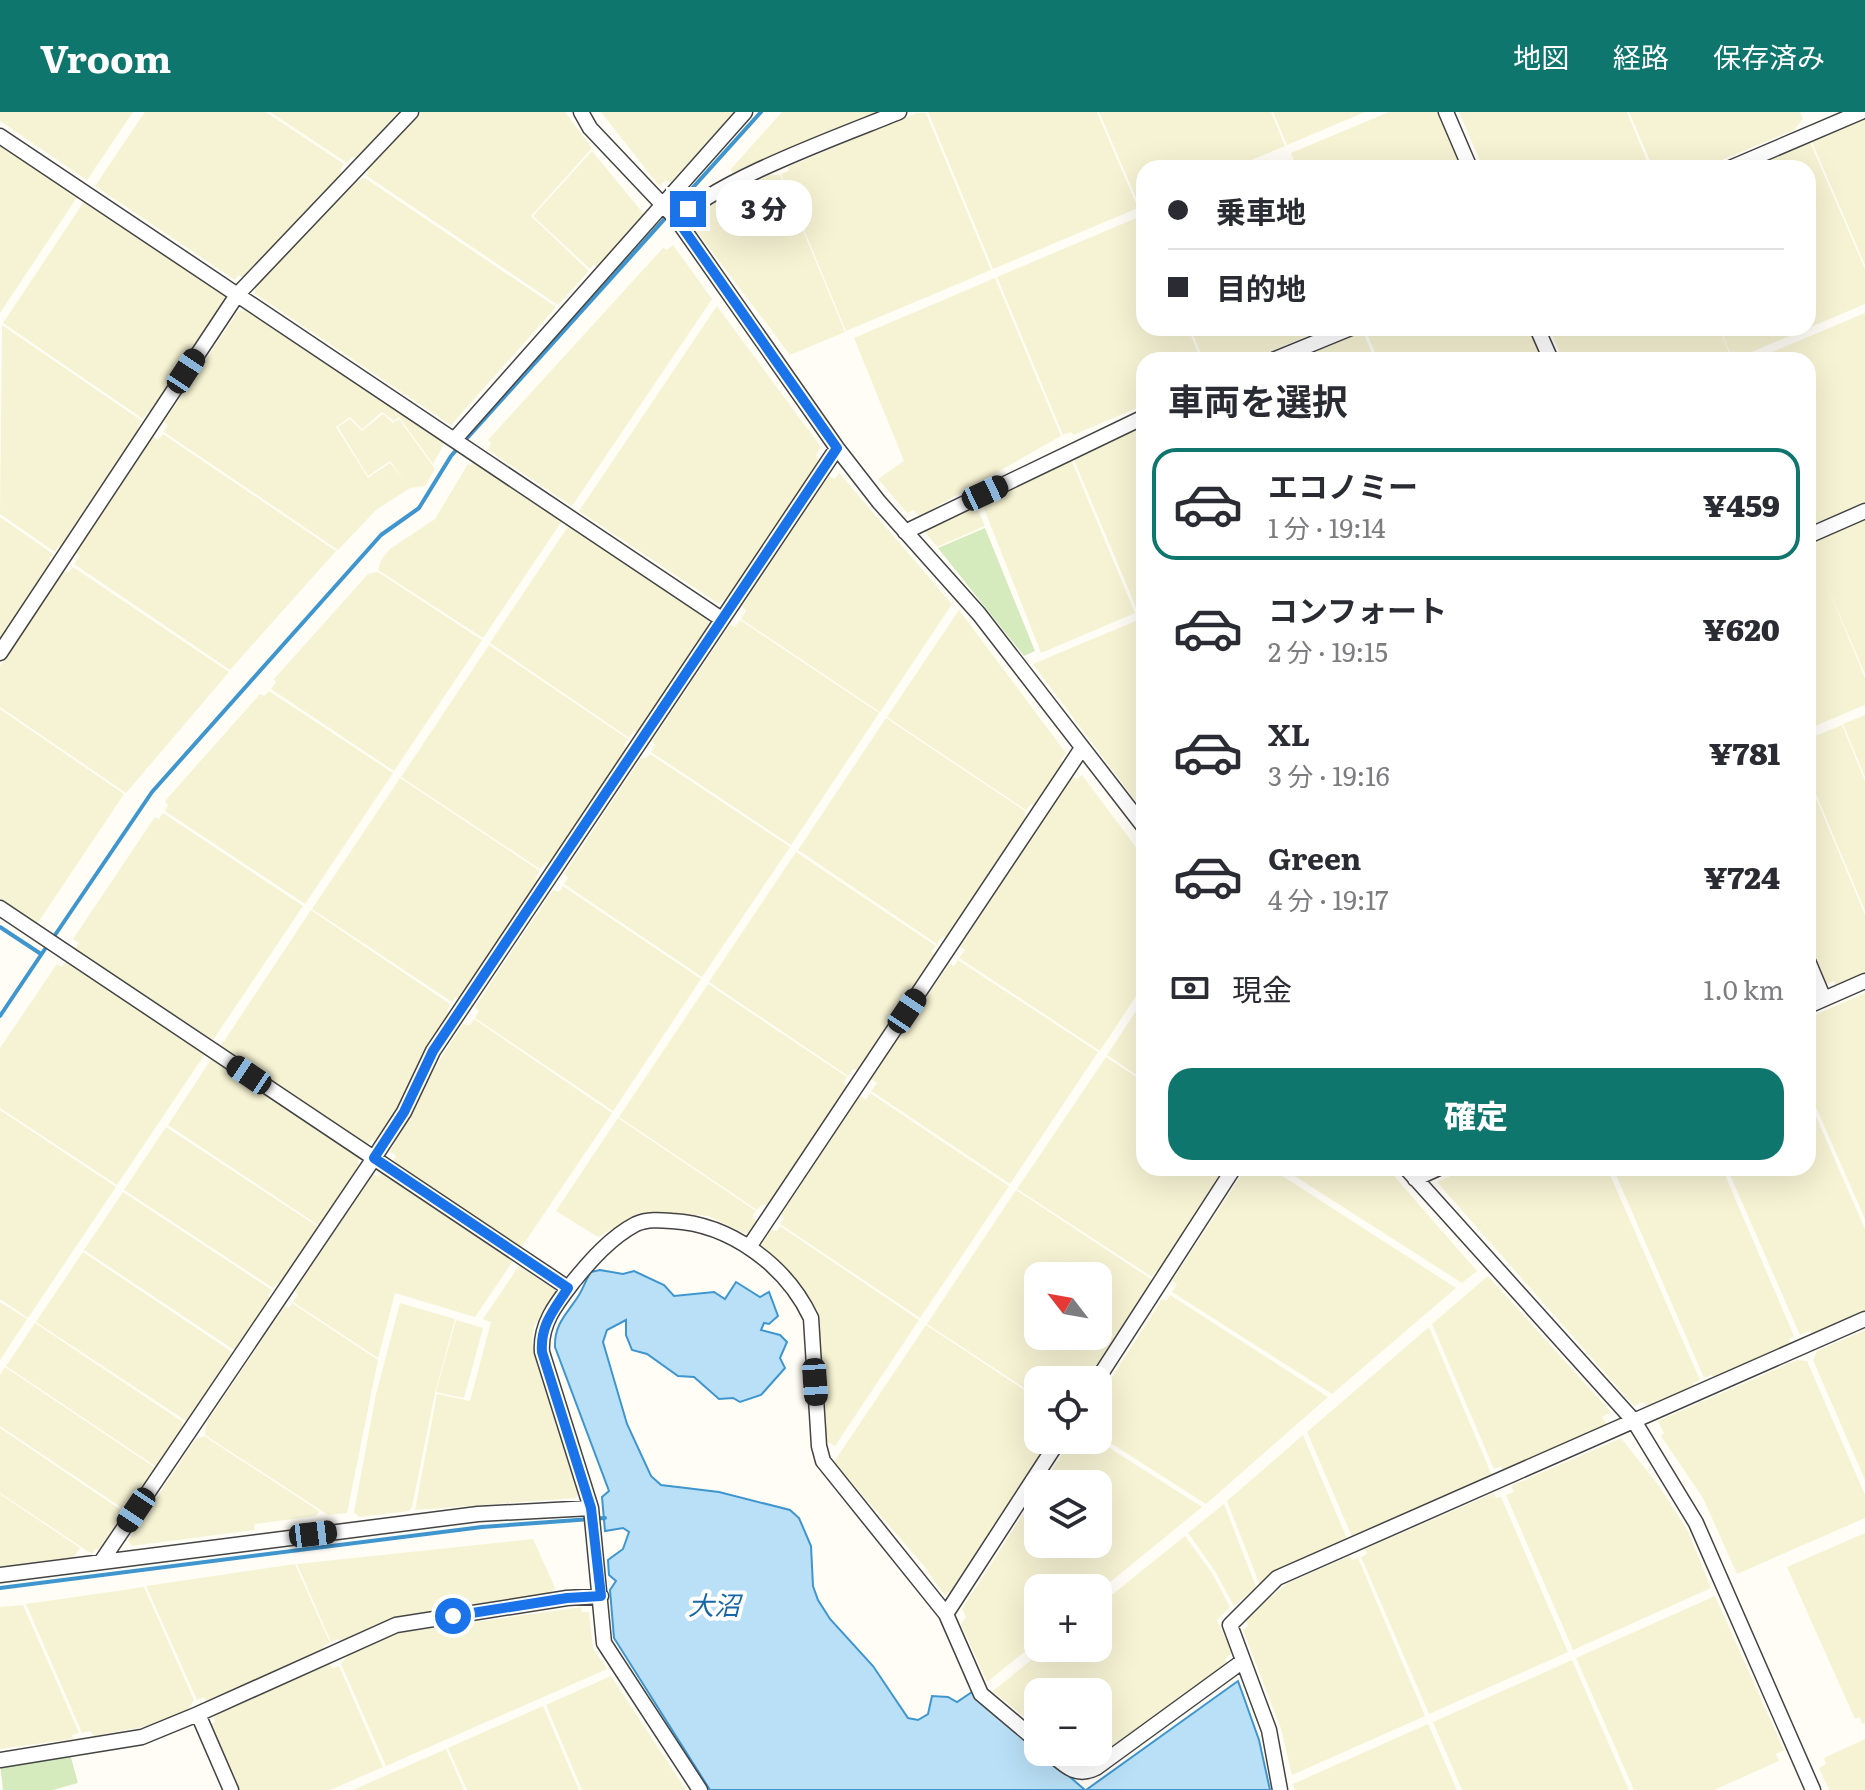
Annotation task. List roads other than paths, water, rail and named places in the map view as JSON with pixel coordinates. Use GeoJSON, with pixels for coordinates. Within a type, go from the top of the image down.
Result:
{"type":"FeatureCollection","features":[{"type":"Feature","properties":{"kind":"street"},"geometry":{"type":"LineString","coordinates":[[0,653],[237,295],[411,112]]}},
{"type":"Feature","properties":{"kind":"street"},"geometry":{"type":"LineString","coordinates":[[581,112],[590,128],[670,212],[837,448],[905,532],[979,614],[1136,813]]}},
{"type":"Feature","properties":{"kind":"street"},"geometry":{"type":"LineString","coordinates":[[459,444],[670,212],[745,112]]}},
{"type":"Feature","properties":{"kind":"street"},"geometry":{"type":"LineString","coordinates":[[670,212],[688,209],[727,186],[899,112]]}},
{"type":"Feature","properties":{"kind":"street"},"geometry":{"type":"LineString","coordinates":[[1446,112],[1467,160]]}},
{"type":"Feature","properties":{"kind":"street"},"geometry":{"type":"LineString","coordinates":[[1749,160],[1861,112]]}},
{"type":"Feature","properties":{"kind":"street"},"geometry":{"type":"LineString","coordinates":[[0,136],[720,618]]}},
{"type":"Feature","properties":{"kind":"street"},"geometry":{"type":"LineString","coordinates":[[1292,352],[1332,336]]}},
{"type":"Feature","properties":{"kind":"street"},"geometry":{"type":"LineString","coordinates":[[905,532],[1136,421]]}},
{"type":"Feature","properties":{"kind":"street"},"geometry":{"type":"LineString","coordinates":[[101,1562],[374,1158],[404,1112],[433,1051],[720,618],[837,448]]}},
{"type":"Feature","properties":{"kind":"street"},"geometry":{"type":"LineString","coordinates":[[1816,532],[1865,511]]}},
{"type":"Feature","properties":{"kind":"street"},"geometry":{"type":"LineString","coordinates":[[749,1247],[1082,748]]}},
{"type":"Feature","properties":{"kind":"street"},"geometry":{"type":"LineString","coordinates":[[0,908],[568,1288]]}},
{"type":"Feature","properties":{"kind":"street"},"geometry":{"type":"LineString","coordinates":[[1816,980],[1824,999]]}},
{"type":"Feature","properties":{"kind":"street"},"geometry":{"type":"LineString","coordinates":[[1816,1002],[1865,981]]}},
{"type":"Feature","properties":{"kind":"street"},"geometry":{"type":"LineString","coordinates":[[1106,1366],[1229,1176]]}},
{"type":"Feature","properties":{"kind":"street"},"geometry":{"type":"LineString","coordinates":[[1413,1176],[1634,1421],[1696,1523],[1813,1790]]}},
{"type":"Feature","properties":{"kind":"street"},"geometry":{"type":"LineString","coordinates":[[700,1790],[604,1643],[592,1515],[542,1352],[541,1336],[546,1321],[592,1259],[637,1224],[654,1220],[706,1225],[749,1247],[791,1289],[811,1318],[819,1446],[823,1461],[946,1614],[981,1694],[1024,1730]]}},
{"type":"Feature","properties":{"kind":"street"},"geometry":{"type":"LineString","coordinates":[[1280,1790],[1269,1730],[1230,1625],[1232,1619],[1277,1578],[1865,1319]]}},
{"type":"Feature","properties":{"kind":"street"},"geometry":{"type":"LineString","coordinates":[[946,1614],[1050,1454]]}},
{"type":"Feature","properties":{"kind":"street"},"geometry":{"type":"LineString","coordinates":[[0,1575],[478,1514],[592,1515]]}},
{"type":"Feature","properties":{"kind":"street"},"geometry":{"type":"LineString","coordinates":[[0,1760],[142,1737],[396,1625],[567,1598],[601,1596]]}},
{"type":"Feature","properties":{"kind":"street"},"geometry":{"type":"LineString","coordinates":[[1112,1756],[1243,1661]]}},
{"type":"Feature","properties":{"kind":"street"},"geometry":{"type":"LineString","coordinates":[[198,1714],[231,1790]]}},
{"type":"Feature","properties":{"kind":"street"},"geometry":{"type":"LineString","coordinates":[[1066,1766],[1084,1774],[1099,1766]]}},
{"type":"Feature","properties":{"kind":"water","name":"大沼"},"geometry":{"type":"Polygon","coordinates":[[[600,1270],[623,1274],[634,1271],[664,1285],[674,1296],[714,1292],[725,1299],[736,1282],[760,1297],[769,1292],[778,1316],[769,1324],[764,1323],[761,1330],[780,1335],[787,1342],[780,1358],[785,1368],[761,1395],[740,1402],[733,1398],[719,1399],[694,1377],[678,1376],[647,1354],[632,1350],[626,1335],[626,1320],[607,1330],[603,1342],[627,1424],[651,1476],[661,1485],[719,1492],[790,1510],[799,1518],[811,1546],[813,1586],[818,1600],[830,1619],[873,1666],[908,1718],[918,1720],[928,1714],[932,1696],[948,1697],[957,1702],[972,1692],[1024,1737],[1024,1766],[1057,1766],[1085,1790],[710,1790],[614,1638],[610,1590],[616,1581],[609,1575],[608,1560],[623,1549],[629,1532],[623,1528],[605,1531],[602,1497],[609,1491],[555,1347],[562,1319],[591,1272],[600,1270]]]}},
{"type":"Feature","properties":{"kind":"water"},"geometry":{"type":"Polygon","coordinates":[[[1238,1681],[1259,1740],[1270,1790],[1086,1790],[1238,1681]]]}},
{"type":"Feature","properties":{"kind":"waterway"},"geometry":{"type":"LineString","coordinates":[[53,938],[152,792],[381,535],[419,508],[451,456],[761,112]]}},
{"type":"Feature","properties":{"kind":"waterway"},"geometry":{"type":"LineString","coordinates":[[0,927],[41,954]]}},
{"type":"Feature","properties":{"kind":"waterway"},"geometry":{"type":"LineString","coordinates":[[0,1016],[45,949]]}},
{"type":"Feature","properties":{"kind":"waterway"},"geometry":{"type":"LineString","coordinates":[[0,1588],[482,1527],[605,1518]]}}]}
